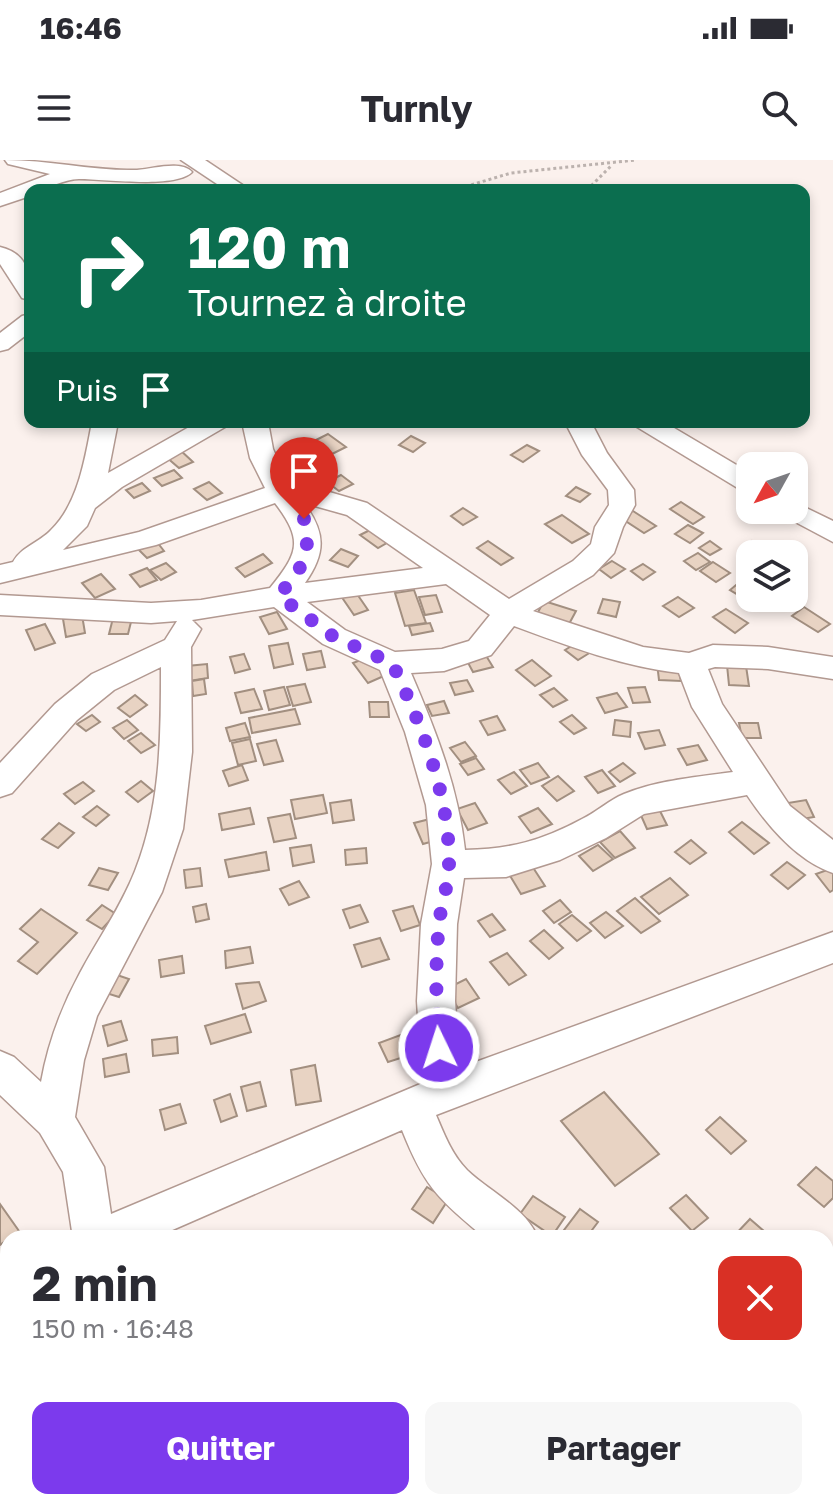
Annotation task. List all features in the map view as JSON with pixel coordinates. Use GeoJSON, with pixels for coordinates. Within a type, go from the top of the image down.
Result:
{"type":"FeatureCollection","features":[{"type":"Feature","properties":{"kind":"street"},"geometry":{"type":"LineString","coordinates":[[15,160],[70,174],[114,178],[190,166],[228,184]]}},
{"type":"Feature","properties":{"kind":"street"},"geometry":{"type":"LineString","coordinates":[[167,184],[190,166]]}},
{"type":"Feature","properties":{"kind":"street"},"geometry":{"type":"LineString","coordinates":[[47,184],[70,174]]}},
{"type":"Feature","properties":{"kind":"street"},"geometry":{"type":"LineString","coordinates":[[0,253],[15,265],[23,292]]}},
{"type":"Feature","properties":{"kind":"street"},"geometry":{"type":"LineString","coordinates":[[0,344],[24,326]]}},
{"type":"Feature","properties":{"kind":"street"},"geometry":{"type":"LineString","coordinates":[[0,574],[58,540],[77,520],[79,506],[97,466],[104,428]]}},
{"type":"Feature","properties":{"kind":"street"},"geometry":{"type":"LineString","coordinates":[[79,506],[113,481],[206,428]]}},
{"type":"Feature","properties":{"kind":"street"},"geometry":{"type":"LineString","coordinates":[[256,428],[258,448],[280,492],[304,519],[309,546],[306,558],[279,596]]}},
{"type":"Feature","properties":{"kind":"street"},"geometry":{"type":"LineString","coordinates":[[279,596],[334,637],[392,663],[463,656],[480,648],[508,613],[583,568],[604,547],[609,527],[622,505],[621,490],[595,455],[581,428]]}},
{"type":"Feature","properties":{"kind":"street"},"geometry":{"type":"LineString","coordinates":[[656,428],[736,476]]}},
{"type":"Feature","properties":{"kind":"street"},"geometry":{"type":"LineString","coordinates":[[0,574],[146,539],[280,492],[319,497],[357,509],[508,613],[599,646],[643,658],[691,664],[713,656],[754,657],[833,668]]}},
{"type":"Feature","properties":{"kind":"street"},"geometry":{"type":"LineString","coordinates":[[808,518],[833,533]]}},
{"type":"Feature","properties":{"kind":"street"},"geometry":{"type":"LineString","coordinates":[[0,605],[108,612],[201,610],[279,596],[451,574]]}},
{"type":"Feature","properties":{"kind":"street"},"geometry":{"type":"LineString","coordinates":[[0,784],[66,712],[103,682],[176,647],[201,610]]}},
{"type":"Feature","properties":{"kind":"street"},"geometry":{"type":"LineString","coordinates":[[54,1120],[68,1044],[83,1004],[159,855],[173,787],[178,737],[176,647]]}},
{"type":"Feature","properties":{"kind":"street"},"geometry":{"type":"LineString","coordinates":[[392,663],[421,732],[443,805],[449,864],[439,924],[436,1001],[439,1048],[465,1084]]}},
{"type":"Feature","properties":{"kind":"street"},"geometry":{"type":"LineString","coordinates":[[691,664],[708,707],[778,815],[833,859]]}},
{"type":"Feature","properties":{"kind":"street"},"geometry":{"type":"LineString","coordinates":[[449,864],[506,863],[548,850],[594,829],[634,804],[676,793],[754,781]]}},
{"type":"Feature","properties":{"kind":"street"},"geometry":{"type":"LineString","coordinates":[[124,1230],[465,1084],[833,947]]}},
{"type":"Feature","properties":{"kind":"street"},"geometry":{"type":"LineString","coordinates":[[0,1069],[54,1120],[83,1167],[93,1230]]}},
{"type":"Feature","properties":{"kind":"street"},"geometry":{"type":"LineString","coordinates":[[413,1108],[433,1157],[450,1182],[507,1230]]}},
{"type":"Feature","properties":{"kind":"path"},"geometry":{"type":"LineString","coordinates":[[474,184],[511,173],[636,160]]}},
{"type":"Feature","properties":{"kind":"path"},"geometry":{"type":"LineString","coordinates":[[593,184],[614,162]]}},
{"type":"Feature","properties":{"kind":"building"},"geometry":{"type":"Polygon","coordinates":[[[328,434],[346,447],[332,454],[314,441],[328,434]]]}},
{"type":"Feature","properties":{"kind":"building"},"geometry":{"type":"Polygon","coordinates":[[[411,436],[425,443],[413,452],[399,445],[411,436]]]}},
{"type":"Feature","properties":{"kind":"building"},"geometry":{"type":"Polygon","coordinates":[[[527,445],[539,451],[523,462],[511,455],[527,445]]]}},
{"type":"Feature","properties":{"kind":"building"},"geometry":{"type":"Polygon","coordinates":[[[179,449],[193,462],[179,468],[165,456],[179,449]]]}},
{"type":"Feature","properties":{"kind":"building"},"geometry":{"type":"Polygon","coordinates":[[[174,470],[182,478],[162,486],[154,478],[174,470]]]}},
{"type":"Feature","properties":{"kind":"building"},"geometry":{"type":"Polygon","coordinates":[[[341,475],[353,484],[339,491],[327,482],[341,475]]]}},
{"type":"Feature","properties":{"kind":"building"},"geometry":{"type":"Polygon","coordinates":[[[209,482],[222,493],[207,500],[194,489],[209,482]]]}},
{"type":"Feature","properties":{"kind":"building"},"geometry":{"type":"Polygon","coordinates":[[[142,483],[150,491],[134,498],[126,490],[142,483]]]}},
{"type":"Feature","properties":{"kind":"building"},"geometry":{"type":"Polygon","coordinates":[[[576,487],[590,494],[580,502],[566,496],[576,487]]]}},
{"type":"Feature","properties":{"kind":"building"},"geometry":{"type":"Polygon","coordinates":[[[681,502],[704,517],[693,524],[670,509],[681,502]]]}},
{"type":"Feature","properties":{"kind":"building"},"geometry":{"type":"Polygon","coordinates":[[[463,508],[477,517],[463,525],[451,516],[463,508]]]}},
{"type":"Feature","properties":{"kind":"building"},"geometry":{"type":"Polygon","coordinates":[[[633,511],[656,526],[644,533],[621,518],[633,511]]]}},
{"type":"Feature","properties":{"kind":"building"},"geometry":{"type":"Polygon","coordinates":[[[562,515],[589,534],[572,543],[545,524],[562,515]]]}},
{"type":"Feature","properties":{"kind":"building"},"geometry":{"type":"Polygon","coordinates":[[[688,525],[703,533],[690,543],[675,534],[688,525]]]}},
{"type":"Feature","properties":{"kind":"building"},"geometry":{"type":"Polygon","coordinates":[[[374,528],[392,540],[378,548],[360,535],[374,528]]]}},
{"type":"Feature","properties":{"kind":"building"},"geometry":{"type":"Polygon","coordinates":[[[488,541],[513,558],[501,565],[477,548],[488,541]]]}},
{"type":"Feature","properties":{"kind":"building"},"geometry":{"type":"Polygon","coordinates":[[[710,541],[721,549],[710,555],[699,548],[710,541]]]}},
{"type":"Feature","properties":{"kind":"building"},"geometry":{"type":"Polygon","coordinates":[[[157,542],[164,551],[147,558],[139,550],[157,542]]]}},
{"type":"Feature","properties":{"kind":"building"},"geometry":{"type":"Polygon","coordinates":[[[341,549],[358,556],[348,567],[330,560],[341,549]]]}},
{"type":"Feature","properties":{"kind":"building"},"geometry":{"type":"Polygon","coordinates":[[[698,553],[710,562],[696,570],[684,561],[698,553]]]}},
{"type":"Feature","properties":{"kind":"building"},"geometry":{"type":"Polygon","coordinates":[[[263,554],[272,563],[245,577],[236,568],[263,554]]]}},
{"type":"Feature","properties":{"kind":"building"},"geometry":{"type":"Polygon","coordinates":[[[612,561],[625,569],[611,578],[599,569],[612,561]]]}},
{"type":"Feature","properties":{"kind":"building"},"geometry":{"type":"Polygon","coordinates":[[[713,562],[730,573],[716,582],[700,571],[713,562]]]}},
{"type":"Feature","properties":{"kind":"building"},"geometry":{"type":"Polygon","coordinates":[[[166,563],[176,572],[161,580],[150,570],[166,563]]]}},
{"type":"Feature","properties":{"kind":"building"},"geometry":{"type":"Polygon","coordinates":[[[643,564],[655,572],[643,580],[631,571],[643,564]]]}},
{"type":"Feature","properties":{"kind":"building"},"geometry":{"type":"Polygon","coordinates":[[[147,568],[157,580],[140,587],[130,575],[147,568]]]}},
{"type":"Feature","properties":{"kind":"building"},"geometry":{"type":"Polygon","coordinates":[[[101,574],[115,589],[95,598],[82,583],[101,574]]]}},
{"type":"Feature","properties":{"kind":"building"},"geometry":{"type":"Polygon","coordinates":[[[414,590],[426,623],[405,626],[395,593],[414,590]]]}},
{"type":"Feature","properties":{"kind":"building"},"geometry":{"type":"Polygon","coordinates":[[[355,591],[368,610],[354,615],[341,596],[355,591]]]}},
{"type":"Feature","properties":{"kind":"building"},"geometry":{"type":"Polygon","coordinates":[[[436,595],[442,612],[425,615],[419,597],[436,595]]]}},
{"type":"Feature","properties":{"kind":"building"},"geometry":{"type":"Polygon","coordinates":[[[678,597],[694,608],[679,617],[663,606],[678,597]]]}},
{"type":"Feature","properties":{"kind":"building"},"geometry":{"type":"Polygon","coordinates":[[[603,599],[620,602],[616,617],[598,613],[603,599]]]}},
{"type":"Feature","properties":{"kind":"building"},"geometry":{"type":"Polygon","coordinates":[[[544,601],[576,611],[569,624],[537,614],[544,601]]]}},
{"type":"Feature","properties":{"kind":"building"},"geometry":{"type":"Polygon","coordinates":[[[726,609],[748,623],[735,633],[713,617],[726,609]]]}},
{"type":"Feature","properties":{"kind":"building"},"geometry":{"type":"Polygon","coordinates":[[[808,610],[830,624],[818,632],[792,616],[808,610]]]}},
{"type":"Feature","properties":{"kind":"building"},"geometry":{"type":"Polygon","coordinates":[[[277,612],[287,629],[269,634],[260,617],[277,612]]]}},
{"type":"Feature","properties":{"kind":"building"},"geometry":{"type":"Polygon","coordinates":[[[82,615],[85,633],[66,637],[63,619],[82,615]]]}},
{"type":"Feature","properties":{"kind":"building"},"geometry":{"type":"Polygon","coordinates":[[[113,618],[132,618],[128,634],[109,634],[113,618]]]}},
{"type":"Feature","properties":{"kind":"building"},"geometry":{"type":"Polygon","coordinates":[[[430,623],[433,631],[412,635],[409,626],[430,623]]]}},
{"type":"Feature","properties":{"kind":"building"},"geometry":{"type":"Polygon","coordinates":[[[45,624],[55,643],[35,650],[26,630],[45,624]]]}},
{"type":"Feature","properties":{"kind":"building"},"geometry":{"type":"Polygon","coordinates":[[[578,642],[591,652],[578,660],[565,650],[578,642]]]}},
{"type":"Feature","properties":{"kind":"building"},"geometry":{"type":"Polygon","coordinates":[[[288,643],[293,664],[274,668],[269,646],[288,643]]]}},
{"type":"Feature","properties":{"kind":"building"},"geometry":{"type":"Polygon","coordinates":[[[321,651],[325,667],[307,670],[303,654],[321,651]]]}},
{"type":"Feature","properties":{"kind":"building"},"geometry":{"type":"Polygon","coordinates":[[[244,654],[250,669],[235,673],[230,657],[244,654]]]}},
{"type":"Feature","properties":{"kind":"building"},"geometry":{"type":"Polygon","coordinates":[[[485,654],[493,667],[473,672],[466,659],[485,654]]]}},
{"type":"Feature","properties":{"kind":"building"},"geometry":{"type":"Polygon","coordinates":[[[371,656],[386,675],[368,683],[353,663],[371,656]]]}},
{"type":"Feature","properties":{"kind":"building"},"geometry":{"type":"Polygon","coordinates":[[[532,660],[551,676],[535,686],[516,670],[532,660]]]}},
{"type":"Feature","properties":{"kind":"building"},"geometry":{"type":"Polygon","coordinates":[[[657,663],[677,663],[681,681],[659,680],[657,663]]]}},
{"type":"Feature","properties":{"kind":"building"},"geometry":{"type":"Polygon","coordinates":[[[207,664],[208,678],[189,681],[187,666],[207,664]]]}},
{"type":"Feature","properties":{"kind":"building"},"geometry":{"type":"Polygon","coordinates":[[[727,665],[746,666],[749,686],[729,685],[727,665]]]}},
{"type":"Feature","properties":{"kind":"building"},"geometry":{"type":"Polygon","coordinates":[[[204,679],[206,694],[193,696],[192,681],[204,679]]]}},
{"type":"Feature","properties":{"kind":"building"},"geometry":{"type":"Polygon","coordinates":[[[467,680],[473,691],[455,695],[450,683],[467,680]]]}},
{"type":"Feature","properties":{"kind":"building"},"geometry":{"type":"Polygon","coordinates":[[[305,684],[311,702],[293,706],[287,687],[305,684]]]}},
{"type":"Feature","properties":{"kind":"building"},"geometry":{"type":"Polygon","coordinates":[[[284,687],[290,705],[269,710],[264,691],[284,687]]]}},
{"type":"Feature","properties":{"kind":"building"},"geometry":{"type":"Polygon","coordinates":[[[645,687],[650,702],[633,703],[628,688],[645,687]]]}},
{"type":"Feature","properties":{"kind":"building"},"geometry":{"type":"Polygon","coordinates":[[[554,688],[567,700],[553,707],[540,695],[554,688]]]}},
{"type":"Feature","properties":{"kind":"building"},"geometry":{"type":"Polygon","coordinates":[[[254,689],[262,709],[241,713],[235,693],[254,689]]]}},
{"type":"Feature","properties":{"kind":"building"},"geometry":{"type":"Polygon","coordinates":[[[617,693],[627,707],[605,713],[597,698],[617,693]]]}},
{"type":"Feature","properties":{"kind":"building"},"geometry":{"type":"Polygon","coordinates":[[[135,695],[147,705],[130,717],[118,708],[135,695]]]}},
{"type":"Feature","properties":{"kind":"building"},"geometry":{"type":"Polygon","coordinates":[[[444,701],[449,713],[432,716],[427,705],[444,701]]]}},
{"type":"Feature","properties":{"kind":"building"},"geometry":{"type":"Polygon","coordinates":[[[369,702],[388,702],[389,717],[370,717],[369,702]]]}},
{"type":"Feature","properties":{"kind":"building"},"geometry":{"type":"Polygon","coordinates":[[[295,709],[300,724],[252,733],[249,718],[295,709]]]}},
{"type":"Feature","properties":{"kind":"building"},"geometry":{"type":"Polygon","coordinates":[[[92,715],[100,722],[86,731],[77,724],[92,715]]]}},
{"type":"Feature","properties":{"kind":"building"},"geometry":{"type":"Polygon","coordinates":[[[572,715],[586,728],[574,734],[560,722],[572,715]]]}},
{"type":"Feature","properties":{"kind":"building"},"geometry":{"type":"Polygon","coordinates":[[[497,716],[505,730],[488,735],[480,721],[497,716]]]}},
{"type":"Feature","properties":{"kind":"building"},"geometry":{"type":"Polygon","coordinates":[[[127,720],[138,730],[124,739],[113,728],[127,720]]]}},
{"type":"Feature","properties":{"kind":"building"},"geometry":{"type":"Polygon","coordinates":[[[615,720],[631,722],[630,737],[613,735],[615,720]]]}},
{"type":"Feature","properties":{"kind":"building"},"geometry":{"type":"Polygon","coordinates":[[[245,723],[250,737],[230,741],[226,728],[245,723]]]}},
{"type":"Feature","properties":{"kind":"building"},"geometry":{"type":"Polygon","coordinates":[[[739,723],[758,723],[761,738],[742,738],[739,723]]]}},
{"type":"Feature","properties":{"kind":"building"},"geometry":{"type":"Polygon","coordinates":[[[659,730],[665,745],[645,749],[638,733],[659,730]]]}},
{"type":"Feature","properties":{"kind":"building"},"geometry":{"type":"Polygon","coordinates":[[[141,733],[155,745],[141,753],[128,741],[141,733]]]}},
{"type":"Feature","properties":{"kind":"building"},"geometry":{"type":"Polygon","coordinates":[[[250,739],[256,761],[238,765],[232,743],[250,739]]]}},
{"type":"Feature","properties":{"kind":"building"},"geometry":{"type":"Polygon","coordinates":[[[276,740],[283,761],[264,765],[257,744],[276,740]]]}},
{"type":"Feature","properties":{"kind":"building"},"geometry":{"type":"Polygon","coordinates":[[[465,742],[476,756],[461,762],[450,748],[465,742]]]}},
{"type":"Feature","properties":{"kind":"building"},"geometry":{"type":"Polygon","coordinates":[[[698,745],[707,760],[687,765],[678,749],[698,745]]]}},
{"type":"Feature","properties":{"kind":"building"},"geometry":{"type":"Polygon","coordinates":[[[476,758],[484,769],[468,775],[460,764],[476,758]]]}},
{"type":"Feature","properties":{"kind":"building"},"geometry":{"type":"Polygon","coordinates":[[[538,763],[549,777],[531,784],[520,770],[538,763]]]}},
{"type":"Feature","properties":{"kind":"building"},"geometry":{"type":"Polygon","coordinates":[[[623,763],[635,773],[620,782],[609,772],[623,763]]]}},
{"type":"Feature","properties":{"kind":"building"},"geometry":{"type":"Polygon","coordinates":[[[242,765],[248,780],[229,786],[223,771],[242,765]]]}},
{"type":"Feature","properties":{"kind":"building"},"geometry":{"type":"Polygon","coordinates":[[[602,770],[615,786],[598,793],[585,777],[602,770]]]}},
{"type":"Feature","properties":{"kind":"building"},"geometry":{"type":"Polygon","coordinates":[[[514,772],[527,786],[511,794],[498,780],[514,772]]]}},
{"type":"Feature","properties":{"kind":"building"},"geometry":{"type":"Polygon","coordinates":[[[558,776],[574,791],[557,801],[542,786],[558,776]]]}},
{"type":"Feature","properties":{"kind":"building"},"geometry":{"type":"Polygon","coordinates":[[[141,781],[153,791],[138,802],[126,792],[141,781]]]}},
{"type":"Feature","properties":{"kind":"building"},"geometry":{"type":"Polygon","coordinates":[[[83,782],[94,791],[75,804],[64,794],[83,782]]]}},
{"type":"Feature","properties":{"kind":"building"},"geometry":{"type":"Polygon","coordinates":[[[323,795],[327,813],[295,819],[291,800],[323,795]]]}},
{"type":"Feature","properties":{"kind":"building"},"geometry":{"type":"Polygon","coordinates":[[[351,800],[354,820],[333,823],[330,803],[351,800]]]}},
{"type":"Feature","properties":{"kind":"building"},"geometry":{"type":"Polygon","coordinates":[[[806,800],[814,817],[796,820],[788,803],[806,800]]]}},
{"type":"Feature","properties":{"kind":"building"},"geometry":{"type":"Polygon","coordinates":[[[475,803],[487,823],[468,830],[457,809],[475,803]]]}},
{"type":"Feature","properties":{"kind":"building"},"geometry":{"type":"Polygon","coordinates":[[[97,806],[109,815],[96,826],[83,817],[97,806]]]}},
{"type":"Feature","properties":{"kind":"building"},"geometry":{"type":"Polygon","coordinates":[[[658,807],[667,825],[647,829],[639,811],[658,807]]]}},
{"type":"Feature","properties":{"kind":"building"},"geometry":{"type":"Polygon","coordinates":[[[250,808],[254,824],[222,830],[219,814],[250,808]]]}},
{"type":"Feature","properties":{"kind":"building"},"geometry":{"type":"Polygon","coordinates":[[[538,808],[552,824],[531,833],[519,817],[538,808]]]}},
{"type":"Feature","properties":{"kind":"building"},"geometry":{"type":"Polygon","coordinates":[[[290,814],[296,838],[274,842],[268,818],[290,814]]]}},
{"type":"Feature","properties":{"kind":"building"},"geometry":{"type":"Polygon","coordinates":[[[434,818],[444,838],[423,844],[414,823],[434,818]]]}},
{"type":"Feature","properties":{"kind":"building"},"geometry":{"type":"Polygon","coordinates":[[[742,822],[769,843],[754,854],[729,832],[742,822]]]}},
{"type":"Feature","properties":{"kind":"building"},"geometry":{"type":"Polygon","coordinates":[[[59,823],[74,833],[58,848],[42,839],[59,823]]]}},
{"type":"Feature","properties":{"kind":"building"},"geometry":{"type":"Polygon","coordinates":[[[620,831],[635,848],[615,858],[600,842],[620,831]]]}},
{"type":"Feature","properties":{"kind":"building"},"geometry":{"type":"Polygon","coordinates":[[[691,840],[706,853],[690,864],[675,852],[691,840]]]}},
{"type":"Feature","properties":{"kind":"building"},"geometry":{"type":"Polygon","coordinates":[[[311,845],[314,862],[293,866],[290,848],[311,845]]]}},
{"type":"Feature","properties":{"kind":"building"},"geometry":{"type":"Polygon","coordinates":[[[598,845],[613,859],[593,871],[579,856],[598,845]]]}},
{"type":"Feature","properties":{"kind":"building"},"geometry":{"type":"Polygon","coordinates":[[[366,848],[367,863],[346,865],[345,850],[366,848]]]}},
{"type":"Feature","properties":{"kind":"building"},"geometry":{"type":"Polygon","coordinates":[[[266,852],[269,870],[229,877],[225,860],[266,852]]]}},
{"type":"Feature","properties":{"kind":"building"},"geometry":{"type":"Polygon","coordinates":[[[787,862],[805,875],[788,889],[771,875],[787,862]]]}},
{"type":"Feature","properties":{"kind":"building"},"geometry":{"type":"Polygon","coordinates":[[[532,866],[545,886],[521,894],[509,874],[532,866]]]}},
{"type":"Feature","properties":{"kind":"building"},"geometry":{"type":"Polygon","coordinates":[[[99,868],[118,873],[108,890],[89,885],[99,868]]]}},
{"type":"Feature","properties":{"kind":"building"},"geometry":{"type":"Polygon","coordinates":[[[200,868],[202,886],[186,888],[184,870],[200,868]]]}},
{"type":"Feature","properties":{"kind":"building"},"geometry":{"type":"Polygon","coordinates":[[[833,868],[833,890],[830,892],[816,874],[833,868]]]}},
{"type":"Feature","properties":{"kind":"building"},"geometry":{"type":"Polygon","coordinates":[[[670,878],[688,895],[659,914],[641,897],[670,878]]]}},
{"type":"Feature","properties":{"kind":"building"},"geometry":{"type":"Polygon","coordinates":[[[299,881],[309,897],[289,905],[280,889],[299,881]]]}},
{"type":"Feature","properties":{"kind":"building"},"geometry":{"type":"Polygon","coordinates":[[[635,898],[660,921],[641,933],[617,911],[635,898]]]}},
{"type":"Feature","properties":{"kind":"building"},"geometry":{"type":"Polygon","coordinates":[[[560,900],[571,912],[554,923],[543,911],[560,900]]]}},
{"type":"Feature","properties":{"kind":"building"},"geometry":{"type":"Polygon","coordinates":[[[206,904],[209,919],[196,922],[193,907],[206,904]]]}},
{"type":"Feature","properties":{"kind":"building"},"geometry":{"type":"Polygon","coordinates":[[[102,905],[116,914],[102,929],[87,920],[102,905]]]}},
{"type":"Feature","properties":{"kind":"building"},"geometry":{"type":"Polygon","coordinates":[[[360,905],[368,922],[350,928],[343,910],[360,905]]]}},
{"type":"Feature","properties":{"kind":"building"},"geometry":{"type":"Polygon","coordinates":[[[413,906],[420,925],[401,931],[393,911],[413,906]]]}},
{"type":"Feature","properties":{"kind":"building"},"geometry":{"type":"Polygon","coordinates":[[[41,909],[77,933],[37,974],[18,961],[38,942],[20,929],[41,909]]]}},
{"type":"Feature","properties":{"kind":"building"},"geometry":{"type":"Polygon","coordinates":[[[606,912],[623,926],[605,938],[590,923],[606,912]]]}},
{"type":"Feature","properties":{"kind":"building"},"geometry":{"type":"Polygon","coordinates":[[[492,914],[505,930],[490,937],[478,921],[492,914]]]}},
{"type":"Feature","properties":{"kind":"building"},"geometry":{"type":"Polygon","coordinates":[[[572,915],[591,931],[577,941],[559,924],[572,915]]]}},
{"type":"Feature","properties":{"kind":"building"},"geometry":{"type":"Polygon","coordinates":[[[544,930],[563,948],[549,959],[530,941],[544,930]]]}},
{"type":"Feature","properties":{"kind":"building"},"geometry":{"type":"Polygon","coordinates":[[[380,938],[389,959],[362,967],[354,945],[380,938]]]}},
{"type":"Feature","properties":{"kind":"building"},"geometry":{"type":"Polygon","coordinates":[[[250,947],[253,963],[226,968],[225,951],[250,947]]]}},
{"type":"Feature","properties":{"kind":"building"},"geometry":{"type":"Polygon","coordinates":[[[507,953],[526,975],[509,985],[490,962],[507,953]]]}},
{"type":"Feature","properties":{"kind":"building"},"geometry":{"type":"Polygon","coordinates":[[[182,956],[184,973],[161,977],[159,960],[182,956]]]}},
{"type":"Feature","properties":{"kind":"building"},"geometry":{"type":"Polygon","coordinates":[[[117,975],[129,979],[119,997],[106,993],[117,975]]]}},
{"type":"Feature","properties":{"kind":"building"},"geometry":{"type":"Polygon","coordinates":[[[466,979],[479,998],[458,1008],[446,989],[466,979]]]}},
{"type":"Feature","properties":{"kind":"building"},"geometry":{"type":"Polygon","coordinates":[[[259,982],[266,1001],[243,1009],[236,984],[259,982]]]}},
{"type":"Feature","properties":{"kind":"building"},"geometry":{"type":"Polygon","coordinates":[[[245,1014],[251,1032],[211,1044],[205,1026],[245,1014]]]}},
{"type":"Feature","properties":{"kind":"building"},"geometry":{"type":"Polygon","coordinates":[[[121,1021],[127,1040],[108,1046],[103,1026],[121,1021]]]}},
{"type":"Feature","properties":{"kind":"building"},"geometry":{"type":"Polygon","coordinates":[[[414,1030],[423,1051],[388,1062],[379,1043],[414,1030]]]}},
{"type":"Feature","properties":{"kind":"building"},"geometry":{"type":"Polygon","coordinates":[[[177,1037],[178,1053],[153,1056],[152,1040],[177,1037]]]}},
{"type":"Feature","properties":{"kind":"building"},"geometry":{"type":"Polygon","coordinates":[[[126,1054],[129,1072],[105,1077],[103,1059],[126,1054]]]}},
{"type":"Feature","properties":{"kind":"building"},"geometry":{"type":"Polygon","coordinates":[[[315,1065],[321,1101],[296,1105],[291,1070],[315,1065]]]}},
{"type":"Feature","properties":{"kind":"building"},"geometry":{"type":"Polygon","coordinates":[[[260,1082],[266,1106],[247,1111],[241,1087],[260,1082]]]}},
{"type":"Feature","properties":{"kind":"building"},"geometry":{"type":"Polygon","coordinates":[[[604,1092],[659,1154],[615,1186],[561,1121],[604,1092]]]}},
{"type":"Feature","properties":{"kind":"building"},"geometry":{"type":"Polygon","coordinates":[[[230,1094],[237,1116],[221,1122],[214,1100],[230,1094]]]}},
{"type":"Feature","properties":{"kind":"building"},"geometry":{"type":"Polygon","coordinates":[[[180,1104],[186,1123],[165,1130],[160,1110],[180,1104]]]}},
{"type":"Feature","properties":{"kind":"building"},"geometry":{"type":"Polygon","coordinates":[[[720,1117],[746,1141],[731,1154],[706,1130],[720,1117]]]}},
{"type":"Feature","properties":{"kind":"building"},"geometry":{"type":"Polygon","coordinates":[[[816,1167],[833,1181],[833,1198],[824,1207],[798,1185],[816,1167]]]}},
{"type":"Feature","properties":{"kind":"building"},"geometry":{"type":"Polygon","coordinates":[[[427,1187],[448,1200],[433,1223],[412,1209],[427,1187]]]}},
{"type":"Feature","properties":{"kind":"building"},"geometry":{"type":"Polygon","coordinates":[[[686,1195],[708,1218],[691,1230],[670,1208],[686,1195]]]}},
{"type":"Feature","properties":{"kind":"building"},"geometry":{"type":"Polygon","coordinates":[[[533,1196],[565,1217],[556,1230],[543,1230],[520,1214],[533,1196]]]}},
{"type":"Feature","properties":{"kind":"building"},"geometry":{"type":"Polygon","coordinates":[[[0,1204],[18,1230],[0,1230],[0,1204]]]}},
{"type":"Feature","properties":{"kind":"building"},"geometry":{"type":"Polygon","coordinates":[[[580,1209],[598,1222],[592,1230],[564,1230],[580,1209]]]}},
{"type":"Feature","properties":{"kind":"building"},"geometry":{"type":"Polygon","coordinates":[[[750,1219],[763,1230],[740,1230],[750,1219]]]}},
{"type":"Feature","properties":{"kind":"route"},"geometry":{"type":"LineString","coordinates":[[304,519],[309,546],[306,558],[279,596],[334,637],[392,663],[421,732],[443,805],[449,864],[439,924],[436,1001],[439,1048]]}}]}
